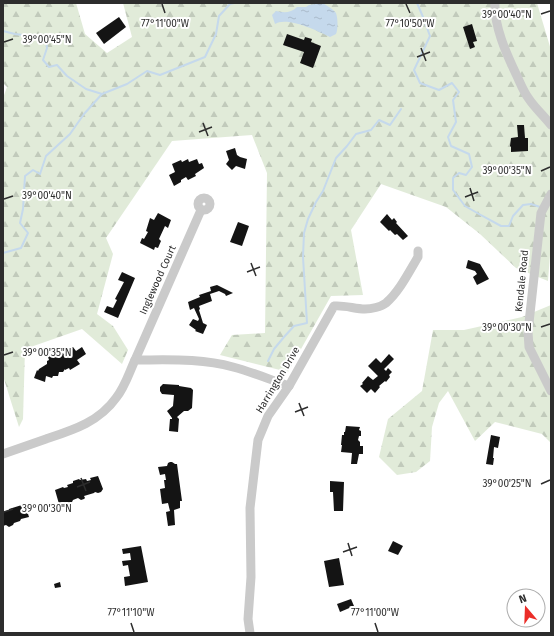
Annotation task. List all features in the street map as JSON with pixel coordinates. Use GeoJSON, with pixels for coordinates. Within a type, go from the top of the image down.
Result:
{"type":"FeatureCollection","features":[{"type":"Feature","properties":{"kind":"street"},"geometry":{"type":"LineString","coordinates":[[495,3],[497,24],[507,55],[522,88],[529,99],[551,125]]}},
{"type":"Feature","properties":{"kind":"street","name":"Kendale Road"},"geometry":{"type":"LineString","coordinates":[[551,194],[543,209],[528,332],[529,347],[551,391]]}},
{"type":"Feature","properties":{"kind":"street","name":"Inglewood Court"},"geometry":{"type":"LineString","coordinates":[[3,454],[76,429],[106,410],[116,399],[124,387],[202,210]]}},
{"type":"Feature","properties":{"kind":"street","name":"Harrington Drive"},"geometry":{"type":"LineString","coordinates":[[250,633],[248,619],[251,577],[250,508],[258,440],[268,416],[289,386],[334,306],[340,305],[366,309],[385,304],[396,292],[415,263],[418,257],[418,251]]}},
{"type":"Feature","properties":{"kind":"street"},"geometry":{"type":"LineString","coordinates":[[135,360],[180,359],[200,361],[233,367],[289,386]]}},
{"type":"Feature","properties":{"kind":"green space"},"geometry":{"type":"Polygon","coordinates":[[[3,3],[76,3],[85,34],[107,53],[132,37],[123,3],[537,3],[551,50],[551,242],[548,281],[516,268],[480,234],[446,207],[381,184],[351,230],[363,295],[331,296],[288,372],[220,355],[232,335],[265,333],[267,173],[252,135],[172,141],[106,238],[113,254],[97,314],[113,326],[128,350],[122,364],[82,329],[25,349],[23,419],[19,427],[3,376],[3,98],[7,87],[3,83],[3,3]]]}},
{"type":"Feature","properties":{"kind":"green space"},"geometry":{"type":"Polygon","coordinates":[[[551,305],[551,443],[542,434],[495,422],[475,441],[448,391],[439,403],[432,427],[430,461],[416,472],[397,475],[379,457],[388,419],[422,391],[433,330],[464,330],[522,317],[551,305]]]}},
{"type":"Feature","properties":{"kind":"water"},"geometry":{"type":"Polygon","coordinates":[[[322,3],[333,10],[337,15],[337,32],[330,37],[295,23],[280,22],[275,24],[272,15],[276,11],[287,12],[297,7],[306,7],[309,5],[322,3]]]}},
{"type":"Feature","properties":{"kind":"building"},"geometry":{"type":"Polygon","coordinates":[[[119,17],[126,27],[104,44],[96,33],[119,17]]]}},
{"type":"Feature","properties":{"kind":"building"},"geometry":{"type":"Polygon","coordinates":[[[472,24],[477,41],[473,42],[475,47],[470,49],[463,27],[472,24]]]}},
{"type":"Feature","properties":{"kind":"building"},"geometry":{"type":"Polygon","coordinates":[[[287,34],[304,40],[305,37],[312,39],[311,42],[321,46],[313,68],[300,63],[304,52],[283,45],[287,34]]]}},
{"type":"Feature","properties":{"kind":"building"},"geometry":{"type":"Polygon","coordinates":[[[517,125],[524,125],[525,138],[528,138],[528,151],[511,152],[511,138],[518,137],[517,125]]]}},
{"type":"Feature","properties":{"kind":"building"},"geometry":{"type":"Polygon","coordinates":[[[235,148],[237,155],[247,159],[245,169],[236,166],[232,170],[226,164],[229,160],[226,151],[235,148]]]}},
{"type":"Feature","properties":{"kind":"building"},"geometry":{"type":"Polygon","coordinates":[[[188,159],[189,162],[197,159],[199,164],[202,163],[204,168],[195,174],[196,176],[188,180],[186,177],[174,186],[169,175],[175,172],[172,164],[188,159]]]}},
{"type":"Feature","properties":{"kind":"building"},"geometry":{"type":"Polygon","coordinates":[[[158,213],[171,220],[168,228],[165,226],[159,239],[161,241],[158,248],[155,247],[154,250],[140,243],[142,238],[144,239],[148,232],[146,231],[150,218],[154,220],[158,213]]]}},
{"type":"Feature","properties":{"kind":"building"},"geometry":{"type":"Polygon","coordinates":[[[387,214],[392,220],[394,218],[397,222],[396,223],[408,236],[403,240],[397,234],[395,235],[390,230],[389,231],[380,222],[387,214]]]}},
{"type":"Feature","properties":{"kind":"building"},"geometry":{"type":"Polygon","coordinates":[[[238,222],[249,226],[242,246],[230,242],[238,222]]]}},
{"type":"Feature","properties":{"kind":"building"},"geometry":{"type":"Polygon","coordinates":[[[468,260],[480,264],[489,279],[477,285],[473,277],[477,274],[475,271],[466,268],[468,260]]]}},
{"type":"Feature","properties":{"kind":"building"},"geometry":{"type":"Polygon","coordinates":[[[122,272],[135,278],[118,318],[104,312],[107,306],[113,308],[117,300],[115,299],[124,282],[118,280],[122,272]]]}},
{"type":"Feature","properties":{"kind":"building"},"geometry":{"type":"Polygon","coordinates":[[[217,285],[233,293],[226,296],[219,291],[210,294],[212,301],[199,306],[203,323],[207,325],[203,334],[195,331],[196,330],[189,325],[193,319],[198,321],[199,319],[194,308],[190,310],[188,302],[200,297],[199,295],[211,291],[210,287],[217,285]]]}},
{"type":"Feature","properties":{"kind":"building"},"geometry":{"type":"Polygon","coordinates":[[[73,347],[76,351],[82,347],[86,354],[77,360],[80,364],[70,370],[69,368],[65,369],[63,372],[59,372],[58,376],[53,376],[52,378],[46,376],[45,382],[34,378],[37,370],[38,371],[47,364],[47,361],[49,360],[48,357],[61,351],[63,354],[66,350],[73,347]]]}},
{"type":"Feature","properties":{"kind":"building"},"geometry":{"type":"Polygon","coordinates":[[[389,354],[394,359],[384,369],[386,371],[388,368],[392,372],[389,375],[390,377],[386,382],[385,381],[379,386],[380,387],[375,393],[371,389],[367,393],[360,386],[368,376],[373,380],[378,376],[368,366],[376,358],[381,363],[389,354]]]}},
{"type":"Feature","properties":{"kind":"building"},"geometry":{"type":"Polygon","coordinates":[[[163,384],[179,385],[191,388],[193,390],[192,408],[188,411],[184,411],[177,417],[179,419],[178,432],[169,431],[170,419],[172,418],[167,411],[173,406],[174,395],[162,394],[160,387],[163,384]]]}},
{"type":"Feature","properties":{"kind":"building"},"geometry":{"type":"Polygon","coordinates":[[[346,426],[360,427],[359,430],[361,431],[361,436],[359,436],[358,440],[360,442],[360,446],[363,446],[363,454],[359,454],[357,464],[351,464],[352,453],[341,452],[342,435],[344,435],[346,426]]]}},
{"type":"Feature","properties":{"kind":"building"},"geometry":{"type":"Polygon","coordinates":[[[491,435],[500,437],[498,448],[494,447],[493,465],[486,464],[491,435]]]}},
{"type":"Feature","properties":{"kind":"building"},"geometry":{"type":"Polygon","coordinates":[[[170,462],[177,464],[182,501],[180,501],[180,508],[174,510],[175,525],[168,526],[166,512],[170,511],[168,503],[162,504],[160,489],[165,488],[165,474],[160,475],[158,467],[167,466],[170,462]]]}},
{"type":"Feature","properties":{"kind":"building"},"geometry":{"type":"Polygon","coordinates":[[[98,476],[103,489],[101,492],[95,492],[84,496],[85,498],[81,500],[78,498],[69,503],[59,504],[55,490],[68,487],[67,485],[79,479],[86,479],[87,481],[91,480],[90,478],[98,476]]]}},
{"type":"Feature","properties":{"kind":"building"},"geometry":{"type":"Polygon","coordinates":[[[330,481],[344,482],[343,511],[334,511],[333,492],[330,492],[330,481]]]}},
{"type":"Feature","properties":{"kind":"building"},"geometry":{"type":"Polygon","coordinates":[[[25,504],[29,517],[21,519],[9,527],[6,525],[3,526],[3,512],[25,504]]]}},
{"type":"Feature","properties":{"kind":"building"},"geometry":{"type":"Polygon","coordinates":[[[393,541],[403,546],[398,555],[388,551],[393,541]]]}},
{"type":"Feature","properties":{"kind":"building"},"geometry":{"type":"Polygon","coordinates":[[[141,546],[148,582],[125,586],[124,577],[130,576],[128,565],[123,566],[122,561],[131,560],[130,553],[123,554],[122,549],[141,546]]]}},
{"type":"Feature","properties":{"kind":"building"},"geometry":{"type":"Polygon","coordinates":[[[339,558],[344,585],[329,587],[324,561],[339,558]]]}},
{"type":"Feature","properties":{"kind":"building"},"geometry":{"type":"Polygon","coordinates":[[[60,582],[61,587],[55,588],[54,584],[60,582]]]}},
{"type":"Feature","properties":{"kind":"building"},"geometry":{"type":"Polygon","coordinates":[[[351,599],[354,606],[340,612],[337,604],[351,599]]]}},
{"type":"Feature","properties":{"kind":"waterway"},"geometry":{"type":"LineString","coordinates":[[3,253],[21,248],[28,233],[20,223],[23,209],[25,176],[33,170],[40,174],[46,156],[70,134],[84,114],[102,94],[127,84],[147,71],[160,75],[205,57],[216,34],[219,16],[230,4],[234,3]]}},
{"type":"Feature","properties":{"kind":"waterway"},"geometry":{"type":"LineString","coordinates":[[400,3],[417,3],[430,36],[414,70],[420,83],[439,90],[452,83],[459,92],[453,100],[456,122],[448,137],[451,146],[469,154],[472,167],[466,175],[459,173],[453,178],[453,190],[465,206],[501,226],[509,226],[513,216],[523,205],[531,204],[540,207]]}},
{"type":"Feature","properties":{"kind":"waterway"},"geometry":{"type":"LineString","coordinates":[[3,31],[46,38],[47,48],[43,60],[49,67],[57,65],[67,76],[86,89],[102,94]]}},
{"type":"Feature","properties":{"kind":"waterway"},"geometry":{"type":"LineString","coordinates":[[268,361],[274,349],[294,326],[307,323],[303,257],[304,233],[308,219],[323,191],[336,158],[356,134],[371,130],[379,120],[390,125],[401,109]]}}]}
